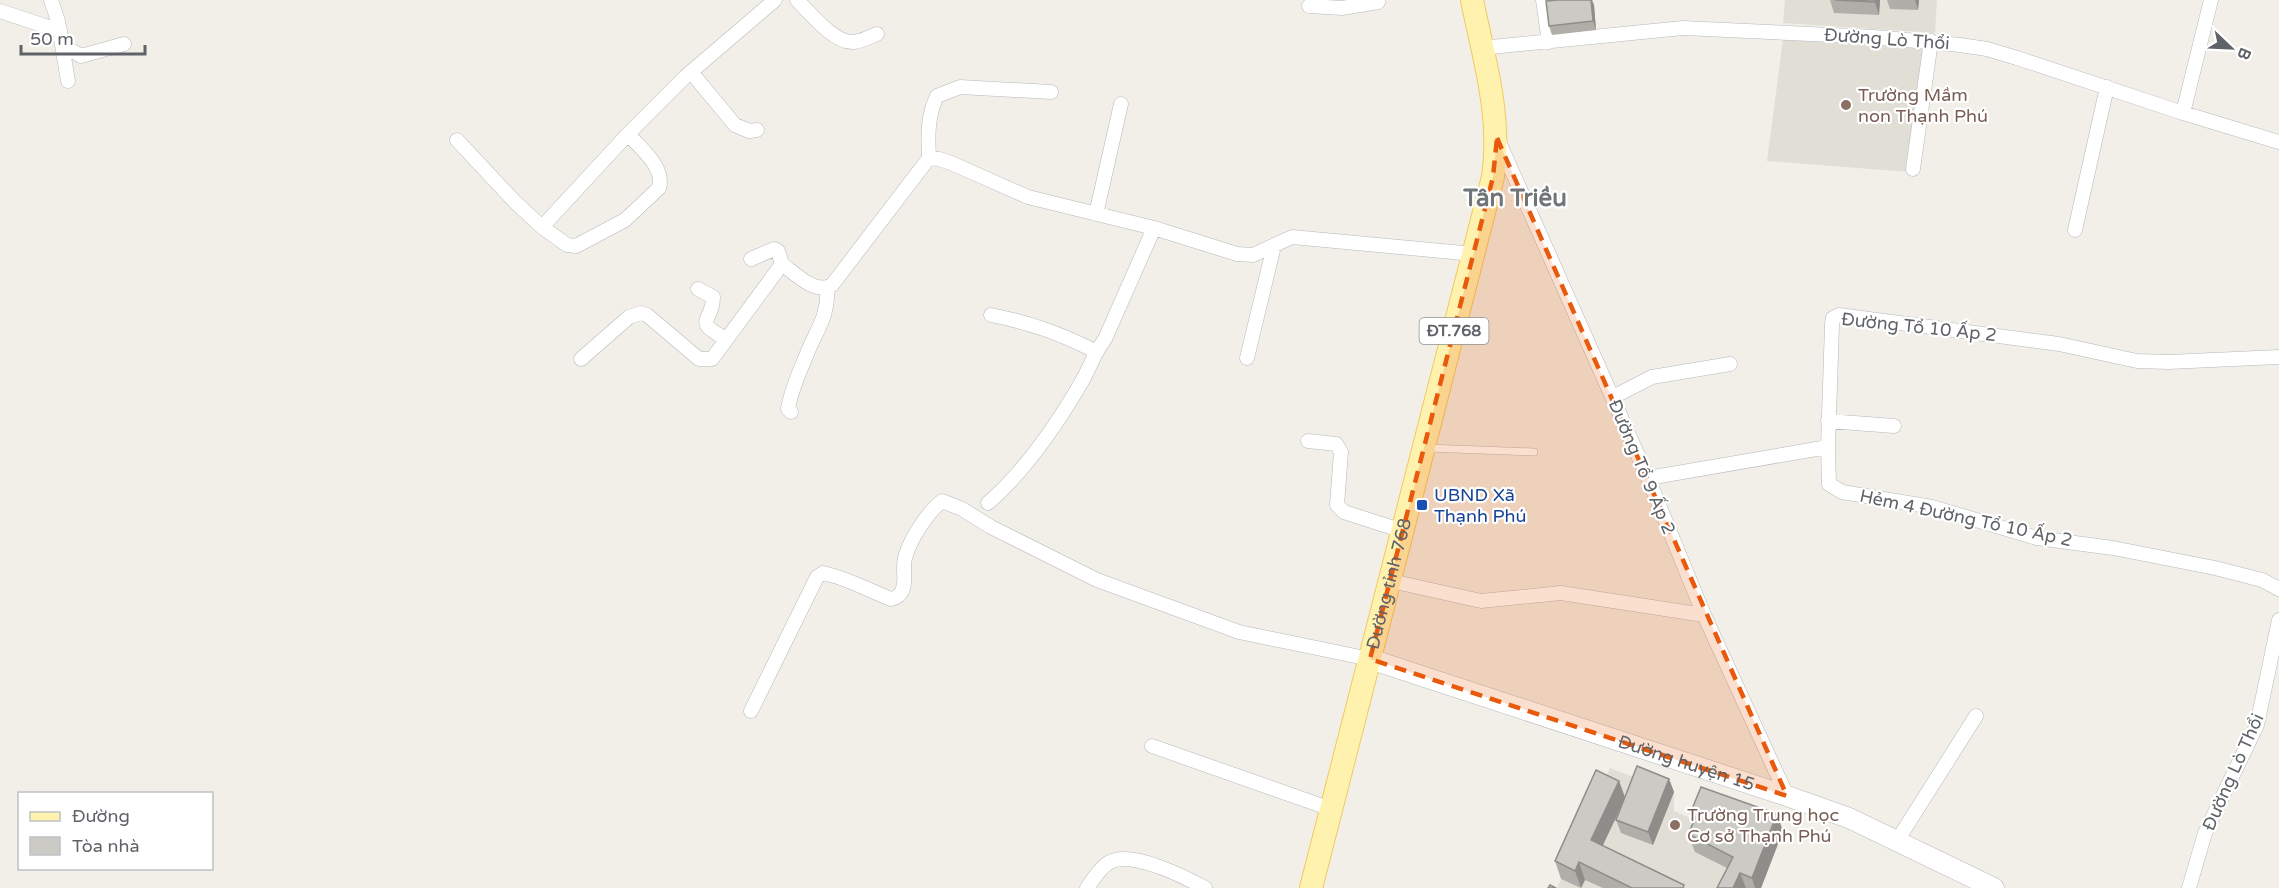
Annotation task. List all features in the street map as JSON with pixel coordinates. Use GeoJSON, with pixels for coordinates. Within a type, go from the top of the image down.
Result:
{"type":"FeatureCollection","features":[{"type":"Feature","properties":{"kind":"main road","name":"Đường tỉnh 768"},"geometry":{"type":"LineString","coordinates":[[1311,888],[1493,177],[1497,138],[1495,113],[1472,0]]}},
{"type":"Feature","properties":{"kind":"street"},"geometry":{"type":"LineString","coordinates":[[51,0],[60,31],[68,81]]}},
{"type":"Feature","properties":{"kind":"street"},"geometry":{"type":"LineString","coordinates":[[543,226],[628,134],[691,72],[776,0]]}},
{"type":"Feature","properties":{"kind":"street"},"geometry":{"type":"LineString","coordinates":[[797,0],[831,33],[844,40],[853,42],[877,34]]}},
{"type":"Feature","properties":{"kind":"street"},"geometry":{"type":"LineString","coordinates":[[1543,0],[1549,42]]}},
{"type":"Feature","properties":{"kind":"street"},"geometry":{"type":"LineString","coordinates":[[2183,114],[2211,0]]}},
{"type":"Feature","properties":{"kind":"street"},"geometry":{"type":"LineString","coordinates":[[1309,6],[1342,8],[1380,1]]}},
{"type":"Feature","properties":{"kind":"street"},"geometry":{"type":"LineString","coordinates":[[0,11],[60,31]]}},
{"type":"Feature","properties":{"kind":"street","name":"Đường Lò Thổi"},"geometry":{"type":"LineString","coordinates":[[1481,48],[1683,28],[1931,41],[1987,49],[2183,114],[2279,142]]}},
{"type":"Feature","properties":{"kind":"street"},"geometry":{"type":"LineString","coordinates":[[1913,169],[1931,41]]}},
{"type":"Feature","properties":{"kind":"street"},"geometry":{"type":"LineString","coordinates":[[62,45],[81,56],[124,44]]}},
{"type":"Feature","properties":{"kind":"street"},"geometry":{"type":"LineString","coordinates":[[691,72],[735,125],[749,132],[757,130]]}},
{"type":"Feature","properties":{"kind":"street"},"geometry":{"type":"LineString","coordinates":[[751,259],[774,249],[778,251],[782,264],[810,284],[818,288],[827,288],[832,285],[929,158],[927,127],[932,107],[938,96],[960,87],[1051,92]]}},
{"type":"Feature","properties":{"kind":"street"},"geometry":{"type":"LineString","coordinates":[[2075,230],[2107,87]]}},
{"type":"Feature","properties":{"kind":"street"},"geometry":{"type":"LineString","coordinates":[[1096,214],[1121,104]]}},
{"type":"Feature","properties":{"kind":"street"},"geometry":{"type":"LineString","coordinates":[[457,140],[515,202],[567,245],[576,246],[625,220],[659,188],[661,180],[657,168],[628,134]]}},
{"type":"Feature","properties":{"kind":"street","name":"Đường Tổ 9 Ấp 2"},"geometry":{"type":"LineString","coordinates":[[1497,138],[1613,397],[1704,615],[1787,795]]}},
{"type":"Feature","properties":{"kind":"street"},"geometry":{"type":"LineString","coordinates":[[929,158],[951,163],[1028,197],[1154,228],[1237,254],[1253,255],[1292,237],[1474,254]]}},
{"type":"Feature","properties":{"kind":"street"},"geometry":{"type":"LineString","coordinates":[[988,503],[1034,454],[1082,381],[1095,351],[1105,339],[1154,228]]}},
{"type":"Feature","properties":{"kind":"street"},"geometry":{"type":"LineString","coordinates":[[1247,358],[1274,246]]}},
{"type":"Feature","properties":{"kind":"street"},"geometry":{"type":"LineString","coordinates":[[581,360],[634,313],[647,315],[699,359],[712,359],[782,264]]}},
{"type":"Feature","properties":{"kind":"street"},"geometry":{"type":"LineString","coordinates":[[791,412],[788,409],[790,397],[809,349],[819,331],[828,303],[827,288]]}},
{"type":"Feature","properties":{"kind":"street"},"geometry":{"type":"LineString","coordinates":[[698,290],[713,297],[705,322],[707,328],[726,339]]}},
{"type":"Feature","properties":{"kind":"street"},"geometry":{"type":"LineString","coordinates":[[992,315],[1031,323],[1095,351]]}},
{"type":"Feature","properties":{"kind":"street","name":"Đường Tổ 10 Ấp 2"},"geometry":{"type":"LineString","coordinates":[[1827,447],[1832,324],[1833,318],[1839,315],[2059,344],[2137,361],[2168,362],[2279,357]]}},
{"type":"Feature","properties":{"kind":"street"},"geometry":{"type":"LineString","coordinates":[[1613,397],[1652,377],[1730,364]]}},
{"type":"Feature","properties":{"kind":"street"},"geometry":{"type":"LineString","coordinates":[[1828,421],[1894,426]]}},
{"type":"Feature","properties":{"kind":"street"},"geometry":{"type":"LineString","coordinates":[[1308,441],[1336,444],[1341,452],[1337,505],[1344,512],[1403,531]]}},
{"type":"Feature","properties":{"kind":"street"},"geometry":{"type":"LineString","coordinates":[[1648,478],[1827,447]]}},
{"type":"Feature","properties":{"kind":"street","name":"Hẻm 4 Đường Tổ 10 Ấp 2"},"geometry":{"type":"LineString","coordinates":[[1827,447],[1829,484],[1842,492],[1932,507],[2037,538],[2113,548],[2215,567],[2262,580],[2279,590]]}},
{"type":"Feature","properties":{"kind":"street"},"geometry":{"type":"LineString","coordinates":[[751,711],[817,577],[823,573],[831,574],[858,583],[891,599],[898,597],[904,580],[904,559],[914,537],[935,506],[942,501],[962,509],[991,527],[1097,580],[1239,632],[1370,659]]}},
{"type":"Feature","properties":{"kind":"street"},"geometry":{"type":"LineString","coordinates":[[1391,581],[1481,601],[1561,593],[1704,615]]}},
{"type":"Feature","properties":{"kind":"street","name":"Đường Lò Thổi"},"geometry":{"type":"LineString","coordinates":[[2189,888],[2205,833],[2258,725],[2279,620]]}},
{"type":"Feature","properties":{"kind":"street","name":"Đường huyện 15"},"geometry":{"type":"LineString","coordinates":[[1370,659],[1787,795],[1849,818],[1994,888]]}},
{"type":"Feature","properties":{"kind":"street"},"geometry":{"type":"LineString","coordinates":[[1897,841],[1976,716]]}},
{"type":"Feature","properties":{"kind":"street"},"geometry":{"type":"LineString","coordinates":[[1152,746],[1331,809]]}},
{"type":"Feature","properties":{"kind":"street"},"geometry":{"type":"LineString","coordinates":[[1087,888],[1096,875],[1112,861],[1127,859],[1185,876],[1205,888]]}},
{"type":"Feature","properties":{"kind":"lane"},"geometry":{"type":"LineString","coordinates":[[1424,448],[1534,452]]}},
{"type":"Feature","properties":{"kind":"highlighted area"},"geometry":{"type":"Polygon","coordinates":[[[1497,138],[1787,796],[1370,659],[1493,177],[1497,138]]]}},
{"type":"Feature","properties":{"kind":"shaded area"},"geometry":{"type":"Polygon","coordinates":[[[1785,0],[1937,0],[1935,33],[1783,23],[1785,0]]]}},
{"type":"Feature","properties":{"kind":"shaded area","name":"Trường Mầm non Thạnh Phú"},"geometry":{"type":"Polygon","coordinates":[[[1783,39],[1925,49],[1909,172],[1767,161],[1783,39]]]}},
{"type":"Feature","properties":{"kind":"shaded area","name":"Trường Trung học Cơ sở Thạnh Phú"},"geometry":{"type":"Polygon","coordinates":[[[1610,768],[1674,792],[1674,811],[1690,818],[1708,804],[1761,888],[1557,888],[1610,768]]]}},
{"type":"Feature","properties":{"kind":"building"},"geometry":{"type":"Polygon","coordinates":[[[1591,0],[1593,21],[1549,26],[1546,1],[1591,0]]]}},
{"type":"Feature","properties":{"kind":"building"},"geometry":{"type":"Polygon","coordinates":[[[1835,0],[1875,0],[1875,2],[1835,0]]]}},
{"type":"Feature","properties":{"kind":"building"},"geometry":{"type":"Polygon","coordinates":[[[1637,766],[1669,779],[1648,832],[1616,820],[1637,766]]]}},
{"type":"Feature","properties":{"kind":"building"},"geometry":{"type":"Polygon","coordinates":[[[1596,770],[1619,781],[1591,840],[1684,885],[1683,888],[1632,888],[1579,862],[1575,871],[1555,861],[1596,770]]]}},
{"type":"Feature","properties":{"kind":"building"},"geometry":{"type":"Polygon","coordinates":[[[1701,787],[1777,814],[1752,878],[1740,873],[1733,888],[1717,888],[1733,857],[1688,834],[1696,817],[1690,814],[1701,787]]]}},
{"type":"Feature","properties":{"kind":"place","name":"Trường Mầm non Thạnh Phú"},"geometry":{"type":"Point","coordinates":[1846,105]}},
{"type":"Feature","properties":{"kind":"place","name":"UBND Xã Thạnh Phú"},"geometry":{"type":"Point","coordinates":[1422,505]}},
{"type":"Feature","properties":{"kind":"place","name":"Trường Trung học Cơ sở Thạnh Phú"},"geometry":{"type":"Point","coordinates":[1675,825]}},
{"type":"Feature","properties":{"kind":"district","name":"Tân Triều"},"geometry":{"type":"Point","coordinates":[1515,198]}}]}
